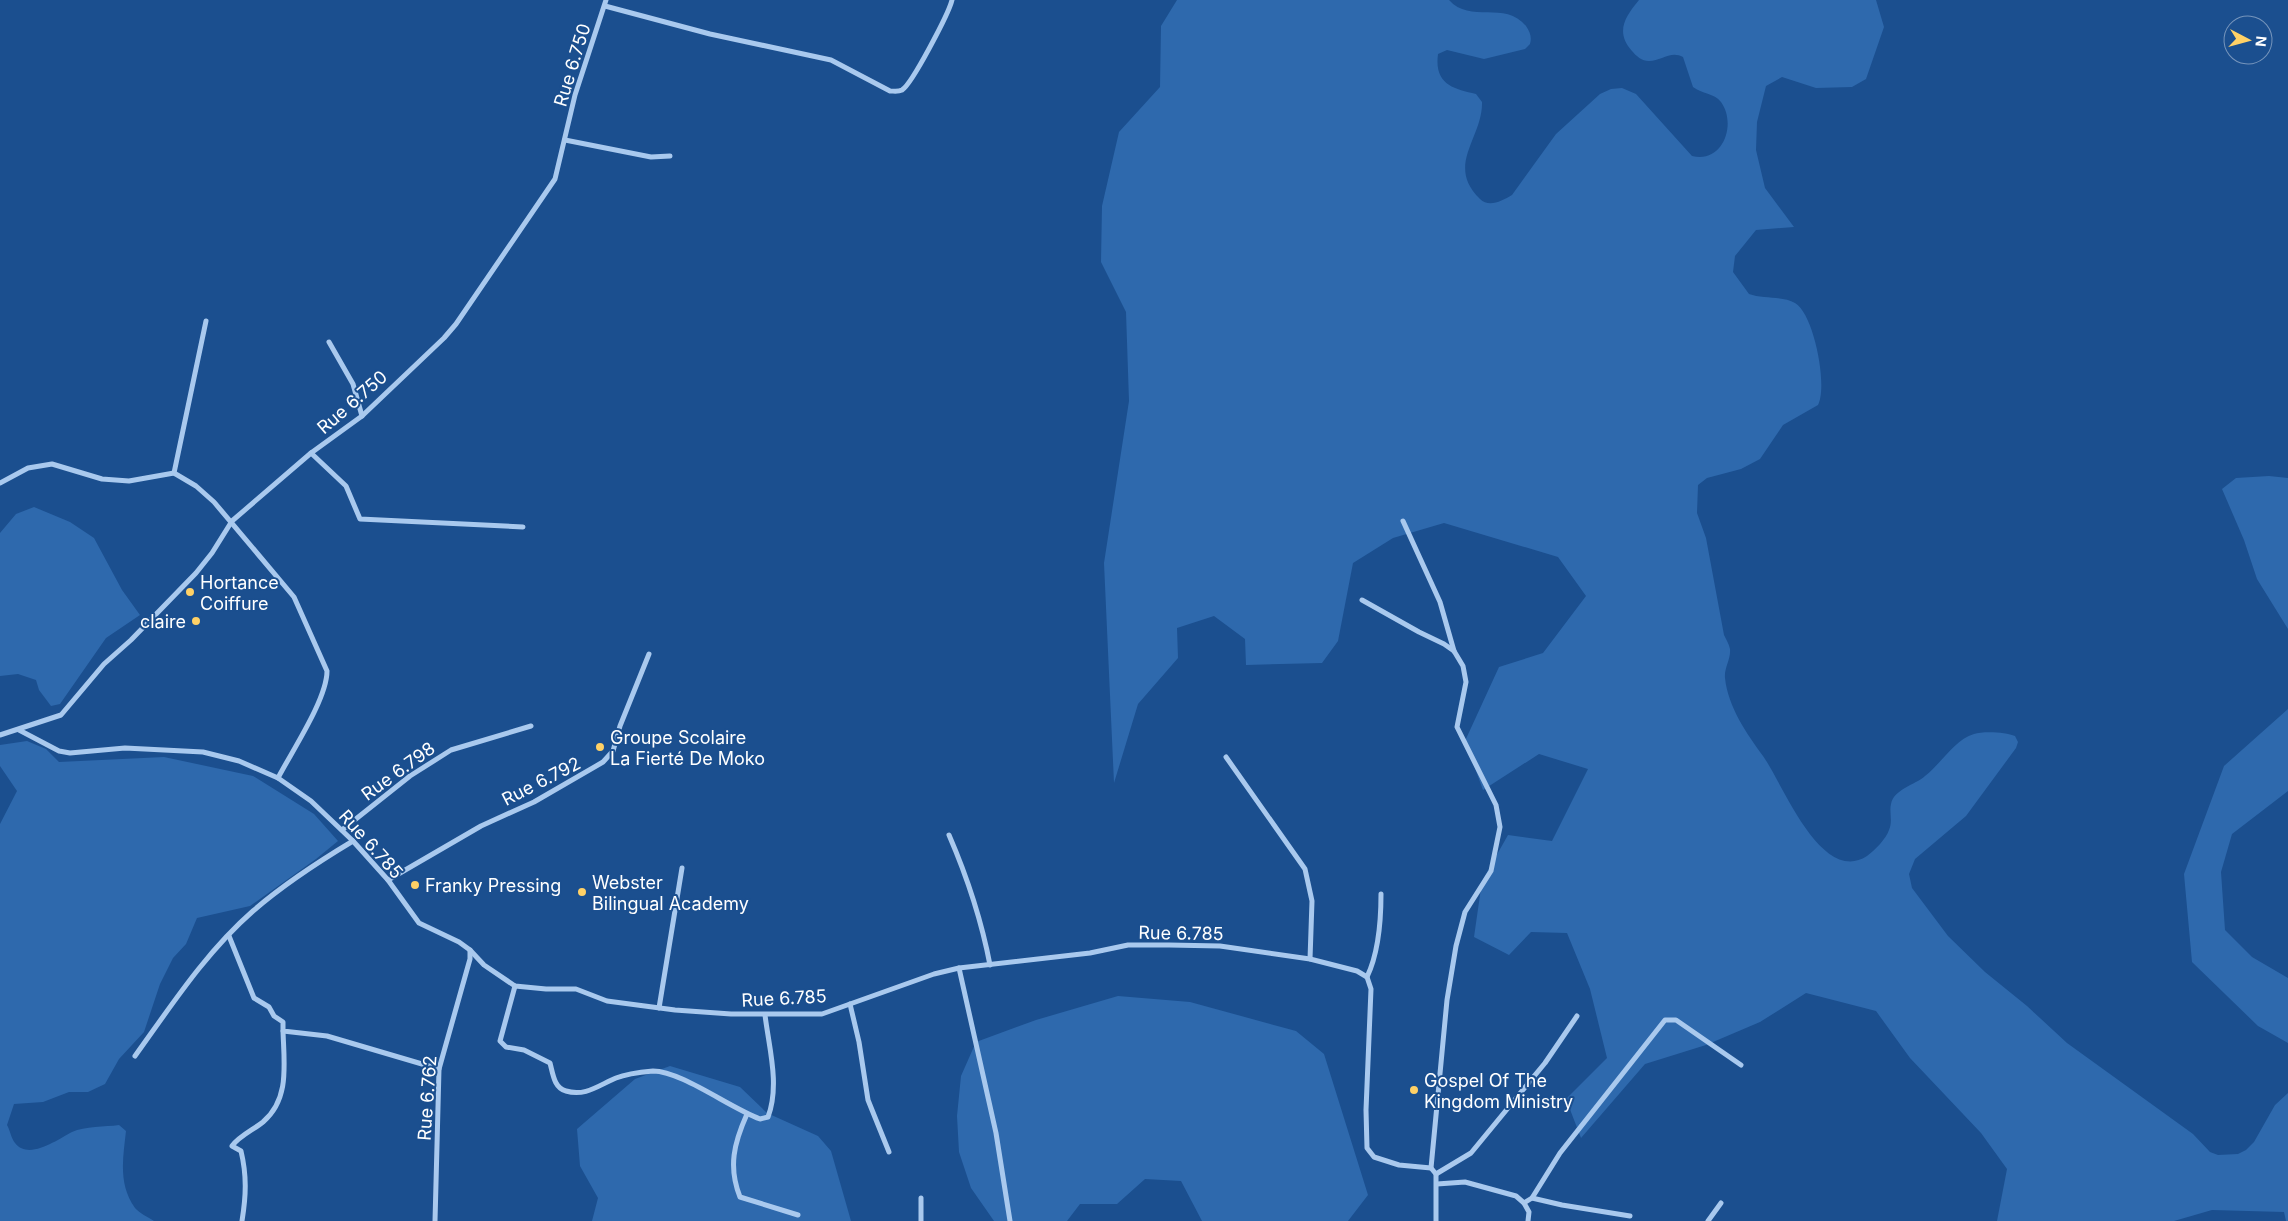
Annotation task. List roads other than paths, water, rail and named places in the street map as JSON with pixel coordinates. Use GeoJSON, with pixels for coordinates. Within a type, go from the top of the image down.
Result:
{"type":"FeatureCollection","features":[{"type":"Feature","properties":{"kind":"street"},"geometry":{"type":"LineString","coordinates":[[606,3],[710,34],[831,60],[890,91],[897,91],[903,90],[914,76],[952,0]]}},
{"type":"Feature","properties":{"kind":"street","name":"Rue 6.750"},"geometry":{"type":"LineString","coordinates":[[0,735],[61,715],[104,664],[138,633],[196,573],[212,553],[232,521],[311,453],[362,416],[444,338],[456,324],[555,179],[575,95],[606,3]]}},
{"type":"Feature","properties":{"kind":"street"},"geometry":{"type":"LineString","coordinates":[[565,140],[651,157],[670,156]]}},
{"type":"Feature","properties":{"kind":"street"},"geometry":{"type":"LineString","coordinates":[[174,473],[206,321]]}},
{"type":"Feature","properties":{"kind":"street"},"geometry":{"type":"LineString","coordinates":[[329,342],[352,384],[362,416]]}},
{"type":"Feature","properties":{"kind":"street"},"geometry":{"type":"LineString","coordinates":[[311,453],[346,486],[360,519],[371,521],[392,519],[523,527]]}},
{"type":"Feature","properties":{"kind":"street"},"geometry":{"type":"LineString","coordinates":[[0,483],[28,468],[52,464],[102,479],[129,481],[174,473],[196,486],[232,521],[294,597],[328,671],[327,680],[320,699],[278,778]]}},
{"type":"Feature","properties":{"kind":"street"},"geometry":{"type":"LineString","coordinates":[[1403,521],[1440,602],[1454,651],[1463,666],[1466,682],[1457,727],[1496,805],[1500,827],[1491,871],[1465,912],[1456,946],[1447,1000],[1430,1168]]}},
{"type":"Feature","properties":{"kind":"street"},"geometry":{"type":"LineString","coordinates":[[1362,600],[1454,651]]}},
{"type":"Feature","properties":{"kind":"street","name":"Rue 6.792"},"geometry":{"type":"LineString","coordinates":[[388,880],[481,826],[534,802],[603,762],[613,751],[620,726],[649,654]]}},
{"type":"Feature","properties":{"kind":"street","name":"Rue 6.798"},"geometry":{"type":"LineString","coordinates":[[342,830],[417,770],[450,750],[531,726]]}},
{"type":"Feature","properties":{"kind":"street","name":"Rue 6.785"},"geometry":{"type":"LineString","coordinates":[[19,730],[59,752],[70,753],[124,748],[203,752],[238,761],[278,778],[311,800],[353,840],[388,880],[419,923],[470,950],[484,965],[515,986],[576,989],[607,1001],[658,1008],[765,1015],[822,1014],[934,974],[959,968],[1090,953],[1128,946],[1220,946],[1310,959],[1357,971],[1367,977]]}},
{"type":"Feature","properties":{"kind":"street"},"geometry":{"type":"LineString","coordinates":[[1226,757],[1305,869],[1312,901],[1310,959]]}},
{"type":"Feature","properties":{"kind":"street"},"geometry":{"type":"LineString","coordinates":[[949,835],[972,890],[982,924],[990,965]]}},
{"type":"Feature","properties":{"kind":"street"},"geometry":{"type":"LineString","coordinates":[[135,1056],[177,997],[252,912],[303,872],[353,840]]}},
{"type":"Feature","properties":{"kind":"street"},"geometry":{"type":"LineString","coordinates":[[658,1008],[682,868]]}},
{"type":"Feature","properties":{"kind":"street"},"geometry":{"type":"LineString","coordinates":[[1381,894],[1381,921],[1375,955],[1367,977],[1371,989],[1366,1110],[1367,1148],[1374,1157],[1398,1165],[1430,1168],[1436,1174],[1436,1221]]}},
{"type":"Feature","properties":{"kind":"street"},"geometry":{"type":"LineString","coordinates":[[229,936],[254,998],[269,1007],[274,1016],[283,1022],[284,1066],[280,1100],[268,1118],[232,1146],[241,1151],[246,1172],[247,1192],[242,1221]]}},
{"type":"Feature","properties":{"kind":"street","name":"Rue 6.762"},"geometry":{"type":"LineString","coordinates":[[435,1221],[439,1068],[470,959],[470,950]]}},
{"type":"Feature","properties":{"kind":"street"},"geometry":{"type":"LineString","coordinates":[[959,968],[996,1133],[1010,1221]]}},
{"type":"Feature","properties":{"kind":"street"},"geometry":{"type":"LineString","coordinates":[[515,986],[500,1041],[506,1047],[524,1050],[550,1063],[556,1084],[563,1091],[578,1094],[617,1077],[654,1071],[681,1077],[747,1114],[760,1119],[768,1117],[772,1107],[774,1086],[765,1015]]}},
{"type":"Feature","properties":{"kind":"street"},"geometry":{"type":"LineString","coordinates":[[850,1004],[860,1042],[868,1100],[889,1152]]}},
{"type":"Feature","properties":{"kind":"street"},"geometry":{"type":"LineString","coordinates":[[1436,1174],[1471,1152],[1545,1063],[1578,1016]]}},
{"type":"Feature","properties":{"kind":"street"},"geometry":{"type":"LineString","coordinates":[[1524,1203],[1532,1198],[1560,1153],[1665,1020],[1676,1020],[1742,1065]]}},
{"type":"Feature","properties":{"kind":"street"},"geometry":{"type":"LineString","coordinates":[[283,1031],[336,1038],[439,1068]]}},
{"type":"Feature","properties":{"kind":"street"},"geometry":{"type":"LineString","coordinates":[[747,1114],[738,1133],[733,1162],[733,1179],[740,1198],[798,1215]]}},
{"type":"Feature","properties":{"kind":"street"},"geometry":{"type":"LineString","coordinates":[[1437,1184],[1465,1182],[1516,1196],[1524,1203],[1529,1212],[1528,1221]]}},
{"type":"Feature","properties":{"kind":"street"},"geometry":{"type":"LineString","coordinates":[[921,1198],[921,1221]]}},
{"type":"Feature","properties":{"kind":"street"},"geometry":{"type":"LineString","coordinates":[[1532,1198],[1630,1216]]}},
{"type":"Feature","properties":{"kind":"street"},"geometry":{"type":"LineString","coordinates":[[1708,1221],[1721,1203]]}},
{"type":"Feature","properties":{"kind":"place","name":"Hortance Coiffure"},"geometry":{"type":"Point","coordinates":[190,592]}},
{"type":"Feature","properties":{"kind":"place","name":"claire"},"geometry":{"type":"Point","coordinates":[196,621]}},
{"type":"Feature","properties":{"kind":"place","name":"Groupe Scolaire La Fierté De Moko"},"geometry":{"type":"Point","coordinates":[600,747]}},
{"type":"Feature","properties":{"kind":"place","name":"Franky Pressing"},"geometry":{"type":"Point","coordinates":[415,885]}},
{"type":"Feature","properties":{"kind":"place","name":"Webster Bilingual Academy"},"geometry":{"type":"Point","coordinates":[582,892]}},
{"type":"Feature","properties":{"kind":"place","name":"Gospel Of The Kingdom Ministry"},"geometry":{"type":"Point","coordinates":[1414,1090]}}]}
